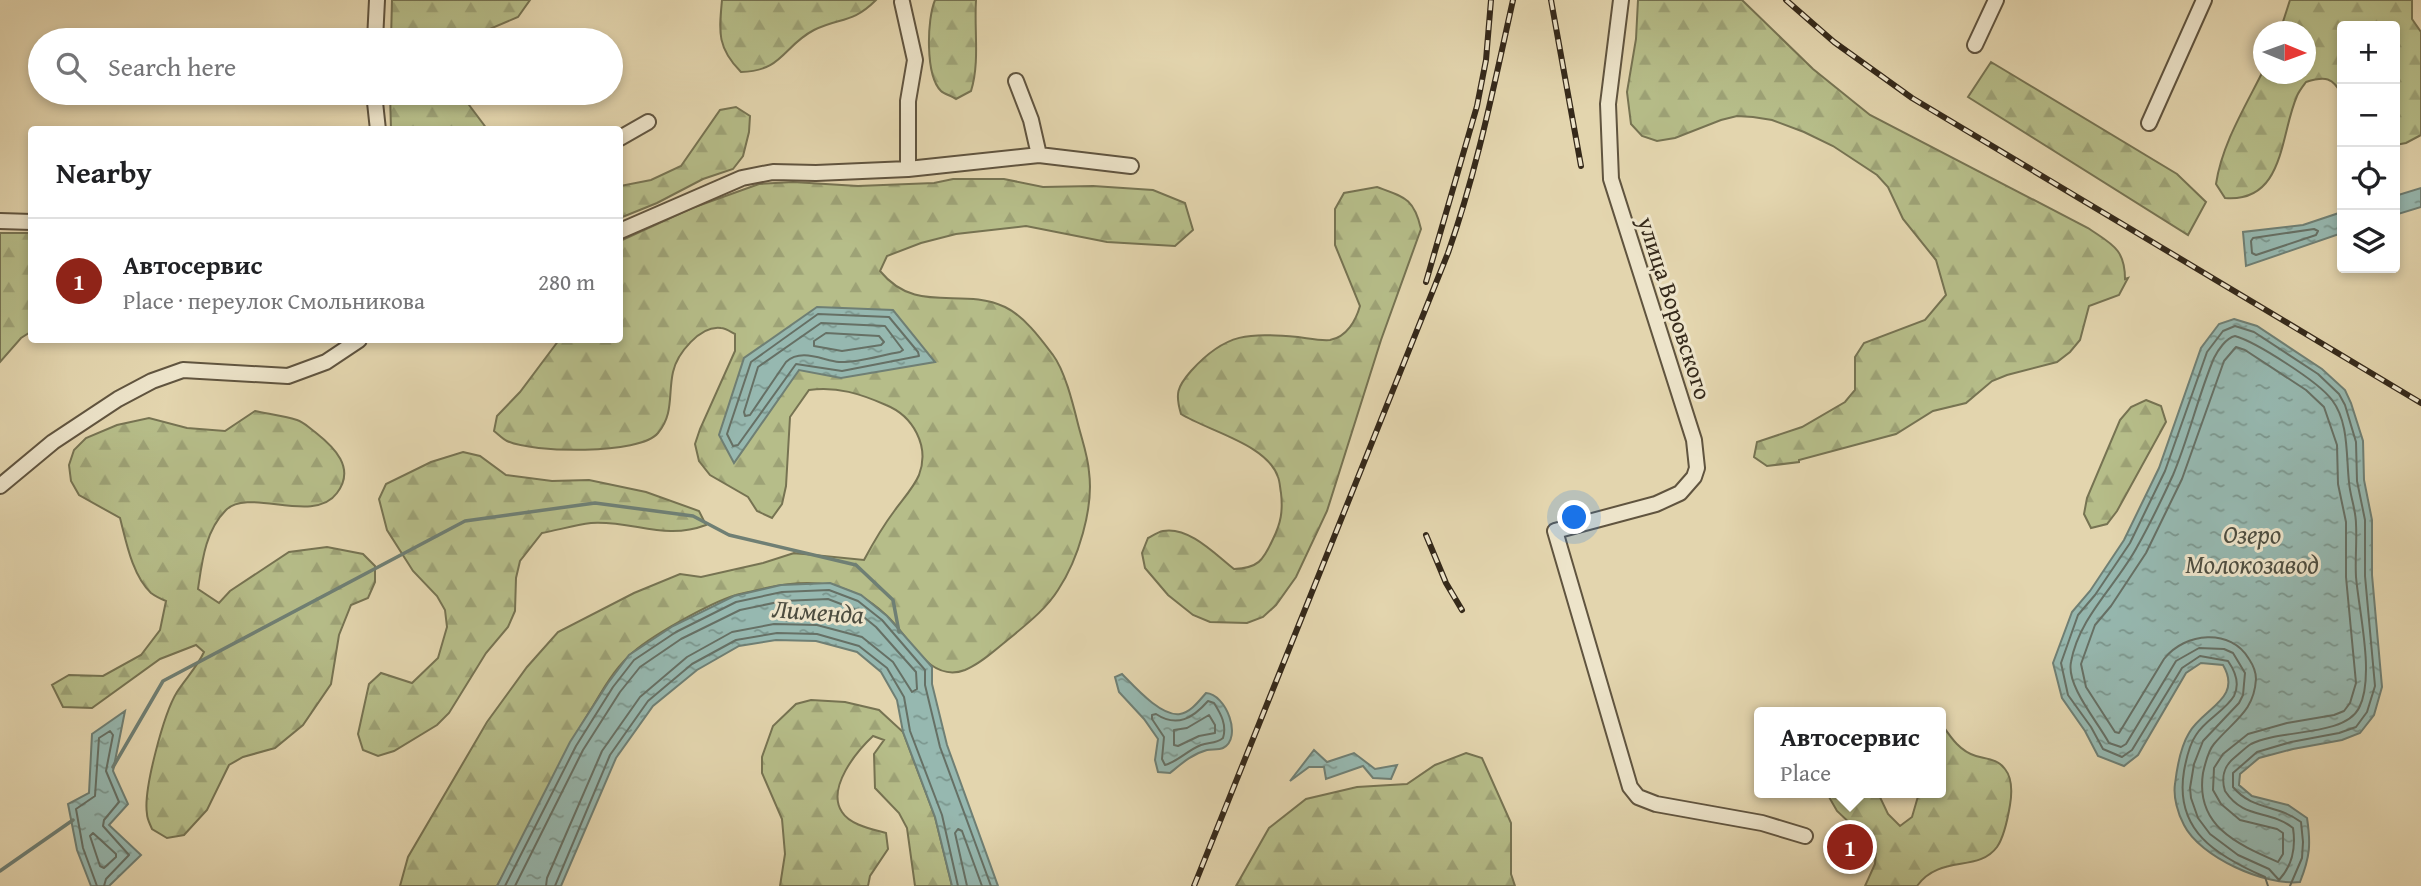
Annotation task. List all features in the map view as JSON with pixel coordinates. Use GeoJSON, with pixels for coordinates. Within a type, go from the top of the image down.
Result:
{"type":"FeatureCollection","features":[{"type":"Feature","properties":{"kind":"street"},"geometry":{"type":"LineString","coordinates":[[376,28],[377,0]]}},
{"type":"Feature","properties":{"kind":"street","name":"улица Воровского"},"geometry":{"type":"LineString","coordinates":[[1622,0],[1608,104],[1611,179],[1694,440],[1697,468],[1688,486],[1671,499],[1555,531],[1630,787],[1638,797],[1656,804],[1762,823],[1805,835]]}},
{"type":"Feature","properties":{"kind":"street"},"geometry":{"type":"LineString","coordinates":[[1975,45],[1996,0]]}},
{"type":"Feature","properties":{"kind":"street"},"geometry":{"type":"LineString","coordinates":[[2148,123],[2204,0]]}},
{"type":"Feature","properties":{"kind":"street"},"geometry":{"type":"LineString","coordinates":[[902,2],[915,60],[908,101],[908,169]]}},
{"type":"Feature","properties":{"kind":"street"},"geometry":{"type":"LineString","coordinates":[[1016,81],[1031,120],[1039,155]]}},
{"type":"Feature","properties":{"kind":"street"},"geometry":{"type":"LineString","coordinates":[[375,105],[378,126]]}},
{"type":"Feature","properties":{"kind":"street"},"geometry":{"type":"LineString","coordinates":[[623,136],[648,122]]}},
{"type":"Feature","properties":{"kind":"street"},"geometry":{"type":"LineString","coordinates":[[623,230],[742,178],[774,172],[908,169],[1039,155],[1131,166]]}},
{"type":"Feature","properties":{"kind":"street"},"geometry":{"type":"LineString","coordinates":[[0,221],[28,222]]}},
{"type":"Feature","properties":{"kind":"street"},"geometry":{"type":"LineString","coordinates":[[0,486],[53,442],[118,399],[152,382],[183,370],[288,376],[326,362],[354,343]]}},
{"type":"Feature","properties":{"kind":"green space"},"geometry":{"type":"Polygon","coordinates":[[[392,0],[530,0],[518,17],[492,28],[391,28],[392,0]]]}},
{"type":"Feature","properties":{"kind":"green space"},"geometry":{"type":"Polygon","coordinates":[[[722,0],[876,0],[853,17],[823,26],[804,36],[766,67],[741,72],[727,55],[721,39],[722,0]]]}},
{"type":"Feature","properties":{"kind":"green space"},"geometry":{"type":"Polygon","coordinates":[[[935,0],[976,0],[974,80],[971,91],[956,99],[941,91],[932,73],[929,33],[935,0]]]}},
{"type":"Feature","properties":{"kind":"green space"},"geometry":{"type":"Polygon","coordinates":[[[1638,0],[1742,0],[1813,69],[1870,115],[2088,228],[2110,243],[2119,253],[2125,279],[2128,278],[2119,295],[2089,306],[2080,340],[2057,362],[1992,381],[1966,403],[1933,411],[1896,434],[1799,462],[1767,466],[1754,457],[1757,442],[1802,427],[1845,402],[1855,390],[1855,357],[1864,343],[1925,320],[1946,295],[1936,260],[1903,219],[1888,187],[1877,175],[1833,146],[1772,120],[1737,116],[1675,138],[1657,141],[1642,136],[1631,124],[1627,92],[1636,39],[1638,0]]]}},
{"type":"Feature","properties":{"kind":"green space"},"geometry":{"type":"Polygon","coordinates":[[[2290,0],[2412,0],[2412,19],[2421,32],[2421,135],[2400,144],[2400,21],[2337,21],[2337,88],[2328,79],[2316,80],[2316,21],[2283,21],[2290,0]]]}},
{"type":"Feature","properties":{"kind":"green space"},"geometry":{"type":"Polygon","coordinates":[[[1991,62],[2177,174],[2206,202],[2188,235],[1968,97],[1991,62]]]}},
{"type":"Feature","properties":{"kind":"green space"},"geometry":{"type":"Polygon","coordinates":[[[2256,84],[2304,84],[2291,111],[2283,146],[2270,178],[2259,190],[2245,197],[2225,198],[2216,184],[2223,155],[2256,84]]]}},
{"type":"Feature","properties":{"kind":"green space"},"geometry":{"type":"Polygon","coordinates":[[[390,105],[469,105],[485,126],[391,126],[390,105]]]}},
{"type":"Feature","properties":{"kind":"green space"},"geometry":{"type":"Polygon","coordinates":[[[736,107],[750,116],[743,156],[733,169],[703,179],[623,217],[623,185],[651,180],[681,166],[720,110],[736,107]]]}},
{"type":"Feature","properties":{"kind":"green space"},"geometry":{"type":"Polygon","coordinates":[[[953,179],[1004,179],[1043,187],[1093,186],[1153,190],[1185,203],[1193,230],[1175,246],[1107,242],[1026,226],[956,234],[887,256],[880,271],[894,285],[909,293],[924,297],[989,301],[1005,307],[1032,328],[1057,362],[1068,388],[1085,448],[1090,486],[1087,517],[1078,549],[1053,597],[1030,621],[983,660],[965,670],[952,672],[940,670],[930,664],[886,615],[872,604],[859,595],[830,585],[783,585],[739,594],[711,605],[638,648],[618,667],[567,750],[497,886],[400,886],[408,857],[487,722],[527,667],[558,632],[634,593],[680,574],[701,577],[794,553],[864,560],[882,528],[919,475],[922,464],[921,443],[904,416],[886,405],[858,394],[829,389],[809,390],[790,417],[786,486],[782,504],[772,518],[757,511],[748,497],[710,475],[699,461],[695,444],[735,351],[735,334],[721,328],[705,331],[684,349],[673,372],[666,419],[658,433],[647,440],[609,448],[561,450],[520,445],[502,438],[494,431],[497,416],[520,392],[557,343],[623,343],[623,240],[692,208],[759,184],[793,182],[858,186],[934,183],[953,179]]]}},
{"type":"Feature","properties":{"kind":"green space"},"geometry":{"type":"Polygon","coordinates":[[[1377,187],[1406,200],[1415,211],[1421,229],[1381,340],[1327,511],[1296,577],[1276,605],[1263,617],[1247,623],[1210,622],[1193,615],[1168,595],[1145,568],[1142,553],[1148,538],[1163,531],[1183,533],[1201,543],[1234,569],[1249,567],[1263,558],[1276,533],[1281,517],[1281,493],[1278,477],[1262,456],[1250,447],[1181,414],[1178,401],[1180,386],[1204,358],[1227,342],[1239,338],[1266,335],[1330,340],[1346,332],[1360,306],[1335,245],[1335,209],[1344,193],[1377,187]]]}},
{"type":"Feature","properties":{"kind":"green space"},"geometry":{"type":"Polygon","coordinates":[[[0,233],[28,233],[28,334],[0,362],[0,233]]]}},
{"type":"Feature","properties":{"kind":"green space"},"geometry":{"type":"Polygon","coordinates":[[[2146,400],[2161,406],[2166,422],[2117,511],[2107,524],[2091,528],[2084,514],[2087,498],[2120,420],[2131,407],[2146,400]]]}},
{"type":"Feature","properties":{"kind":"green space"},"geometry":{"type":"Polygon","coordinates":[[[255,411],[300,421],[322,438],[340,459],[344,475],[342,484],[327,502],[313,506],[249,502],[236,504],[226,510],[209,537],[198,589],[219,603],[230,591],[289,552],[327,547],[363,554],[375,566],[375,582],[368,598],[351,605],[339,635],[331,684],[303,725],[275,748],[243,757],[229,765],[207,810],[184,835],[167,838],[152,829],[148,818],[151,770],[172,702],[204,652],[196,645],[160,659],[92,708],[63,707],[52,685],[69,675],[103,676],[141,655],[160,630],[166,601],[151,593],[139,577],[120,518],[79,495],[71,481],[69,465],[74,450],[86,438],[117,425],[149,418],[187,428],[225,431],[255,411]]]}},
{"type":"Feature","properties":{"kind":"green space"},"geometry":{"type":"Polygon","coordinates":[[[463,452],[480,456],[506,475],[552,481],[589,480],[646,492],[699,511],[706,525],[662,531],[621,524],[591,523],[542,533],[520,561],[516,578],[515,611],[508,627],[486,653],[449,713],[437,725],[394,751],[378,756],[363,750],[358,734],[369,684],[381,673],[412,683],[438,658],[447,627],[445,610],[437,596],[413,571],[387,530],[379,499],[386,484],[431,462],[463,452]]]}},
{"type":"Feature","properties":{"kind":"green space"},"geometry":{"type":"Polygon","coordinates":[[[811,700],[845,702],[879,710],[903,732],[935,817],[952,886],[915,886],[907,828],[899,813],[875,788],[874,754],[884,740],[873,736],[852,760],[838,792],[842,812],[850,820],[886,833],[888,849],[870,876],[868,886],[780,886],[785,854],[782,819],[762,773],[762,757],[773,726],[796,704],[811,700]]]}},
{"type":"Feature","properties":{"kind":"green space"},"geometry":{"type":"Polygon","coordinates":[[[1946,730],[1965,751],[1996,761],[2008,773],[2011,800],[1997,847],[1980,860],[1937,870],[1926,876],[1917,886],[1865,886],[1875,864],[1876,848],[1837,811],[1830,798],[1880,798],[1888,814],[1900,826],[1912,817],[1918,798],[1946,798],[1946,730]]]}},
{"type":"Feature","properties":{"kind":"green space"},"geometry":{"type":"Polygon","coordinates":[[[1466,753],[1482,758],[1511,823],[1511,874],[1515,886],[1236,886],[1269,828],[1306,799],[1357,787],[1407,784],[1435,765],[1466,753]]]}},
{"type":"Feature","properties":{"kind":"water"},"geometry":{"type":"Polygon","coordinates":[[[2421,188],[2421,207],[2400,213],[2400,194],[2421,188]]]}},
{"type":"Feature","properties":{"kind":"water"},"geometry":{"type":"Polygon","coordinates":[[[2337,214],[2337,235],[2246,266],[2243,232],[2303,225],[2337,214]]]}},
{"type":"Feature","properties":{"kind":"water"},"geometry":{"type":"Polygon","coordinates":[[[817,307],[893,310],[935,362],[841,378],[799,370],[734,463],[719,435],[744,358],[817,307]]]}},
{"type":"Feature","properties":{"kind":"water","name":"Озеро Молокозавод"},"geometry":{"type":"Polygon","coordinates":[[[2234,319],[2257,326],[2322,369],[2345,390],[2363,441],[2364,480],[2372,520],[2372,575],[2382,687],[2374,715],[2360,733],[2342,740],[2259,758],[2240,774],[2239,785],[2252,796],[2288,805],[2307,818],[2309,850],[2300,882],[2269,879],[2235,867],[2204,848],[2192,837],[2180,816],[2175,789],[2181,751],[2195,724],[2225,695],[2228,677],[2223,665],[2201,663],[2186,673],[2138,755],[2124,766],[2098,756],[2085,731],[2062,698],[2053,663],[2072,612],[2090,591],[2124,540],[2159,468],[2201,348],[2219,324],[2234,319]]]}},
{"type":"Feature","properties":{"kind":"water","name":"Лименда"},"geometry":{"type":"Polygon","coordinates":[[[830,583],[861,595],[887,616],[932,667],[932,684],[947,745],[998,886],[952,886],[935,817],[903,732],[897,700],[881,672],[857,652],[816,641],[776,640],[739,646],[697,670],[653,706],[616,758],[561,886],[497,886],[570,742],[629,655],[673,626],[734,596],[781,585],[830,583]]]}},
{"type":"Feature","properties":{"kind":"water"},"geometry":{"type":"Polygon","coordinates":[[[1122,674],[1148,700],[1173,714],[1187,711],[1206,693],[1213,695],[1230,717],[1232,735],[1229,743],[1221,749],[1196,754],[1170,773],[1158,772],[1155,760],[1158,739],[1119,692],[1115,677],[1122,674]]]}},
{"type":"Feature","properties":{"kind":"water"},"geometry":{"type":"Polygon","coordinates":[[[125,711],[113,771],[128,804],[109,825],[141,855],[109,886],[91,886],[77,850],[68,804],[89,793],[92,734],[125,711]]]}},
{"type":"Feature","properties":{"kind":"water"},"geometry":{"type":"Polygon","coordinates":[[[1314,750],[1327,762],[1354,753],[1375,769],[1397,765],[1391,779],[1373,778],[1363,766],[1326,779],[1324,767],[1309,767],[1290,781],[1314,750]]]}},
{"type":"Feature","properties":{"kind":"waterway"},"geometry":{"type":"LineString","coordinates":[[113,767],[163,681],[465,521],[595,503],[693,516],[729,535],[856,565],[893,600],[899,632]]}},
{"type":"Feature","properties":{"kind":"waterway"},"geometry":{"type":"LineString","coordinates":[[0,871],[73,820]]}},
{"type":"Feature","properties":{"kind":"railway"},"geometry":{"type":"LineString","coordinates":[[1426,282],[1477,106],[1486,60],[1491,0]]}},
{"type":"Feature","properties":{"kind":"railway"},"geometry":{"type":"LineString","coordinates":[[1194,886],[1448,253],[1476,159],[1513,0]]}},
{"type":"Feature","properties":{"kind":"railway"},"geometry":{"type":"LineString","coordinates":[[1551,0],[1581,166]]}},
{"type":"Feature","properties":{"kind":"railway"},"geometry":{"type":"LineString","coordinates":[[1786,0],[1834,42],[1912,98],[2421,403]]}},
{"type":"Feature","properties":{"kind":"railway"},"geometry":{"type":"LineString","coordinates":[[1426,535],[1446,583],[1462,610]]}},
{"type":"Feature","properties":{"kind":"place","name":"Автосервис"},"geometry":{"type":"Point","coordinates":[1850,847]}}]}
